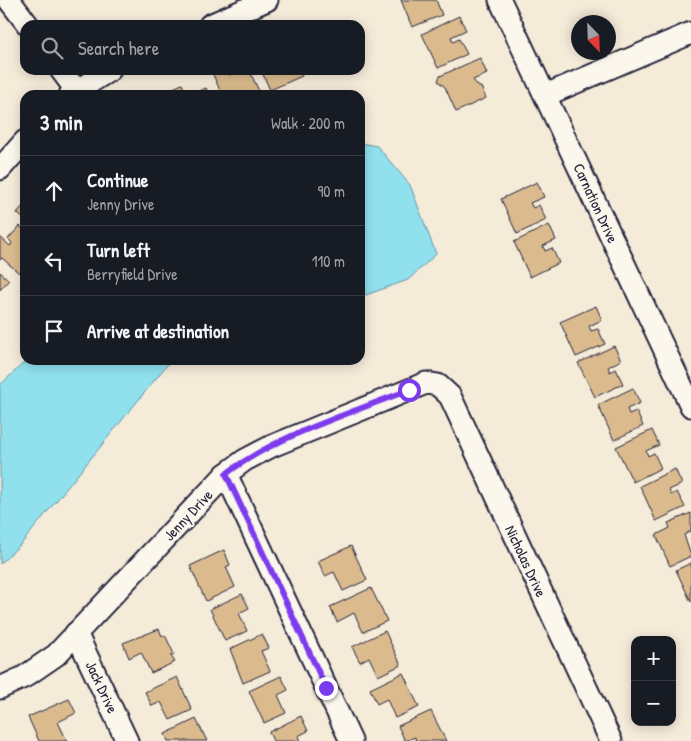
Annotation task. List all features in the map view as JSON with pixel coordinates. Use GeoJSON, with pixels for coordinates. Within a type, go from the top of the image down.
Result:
{"type":"FeatureCollection","features":[{"type":"Feature","properties":{"kind":"street"},"geometry":{"type":"LineString","coordinates":[[9,0],[24,20]]}},
{"type":"Feature","properties":{"kind":"street"},"geometry":{"type":"LineString","coordinates":[[217,20],[235,6],[267,0]]}},
{"type":"Feature","properties":{"kind":"street","name":"Carnation Drive"},"geometry":{"type":"LineString","coordinates":[[500,0],[691,406]]}},
{"type":"Feature","properties":{"kind":"street"},"geometry":{"type":"LineString","coordinates":[[546,95],[691,33]]}},
{"type":"Feature","properties":{"kind":"street"},"geometry":{"type":"LineString","coordinates":[[64,75],[72,90]]}},
{"type":"Feature","properties":{"kind":"street"},"geometry":{"type":"LineString","coordinates":[[76,90],[102,75]]}},
{"type":"Feature","properties":{"kind":"street"},"geometry":{"type":"LineString","coordinates":[[0,169],[20,147]]}},
{"type":"Feature","properties":{"kind":"street","name":"Jenny Drive"},"geometry":{"type":"LineString","coordinates":[[0,688],[24,677],[56,655],[226,474],[245,460],[272,446],[426,383],[438,385]]}},
{"type":"Feature","properties":{"kind":"street","name":"Nicholas Drive"},"geometry":{"type":"LineString","coordinates":[[438,385],[450,396],[611,741]]}},
{"type":"Feature","properties":{"kind":"street"},"geometry":{"type":"LineString","coordinates":[[226,474],[351,741]]}},
{"type":"Feature","properties":{"kind":"street","name":"Jack Drive"},"geometry":{"type":"LineString","coordinates":[[76,633],[127,741]]}},
{"type":"Feature","properties":{"kind":"water"},"geometry":{"type":"Polygon","coordinates":[[[365,144],[377,146],[410,185],[436,254],[408,280],[365,295],[365,144]]]}},
{"type":"Feature","properties":{"kind":"water"},"geometry":{"type":"Polygon","coordinates":[[[22,365],[167,365],[22,543],[0,564],[0,385],[22,365]]]}},
{"type":"Feature","properties":{"kind":"building"},"geometry":{"type":"Polygon","coordinates":[[[401,0],[436,0],[442,15],[412,27],[401,0]]]}},
{"type":"Feature","properties":{"kind":"building"},"geometry":{"type":"Polygon","coordinates":[[[459,16],[466,30],[451,37],[453,42],[459,39],[467,54],[438,68],[422,34],[459,16]]]}},
{"type":"Feature","properties":{"kind":"building"},"geometry":{"type":"Polygon","coordinates":[[[480,58],[487,74],[473,80],[481,87],[486,98],[456,112],[445,87],[438,81],[440,76],[480,58]]]}},
{"type":"Feature","properties":{"kind":"building"},"geometry":{"type":"Polygon","coordinates":[[[213,75],[251,75],[259,90],[220,90],[213,75]]]}},
{"type":"Feature","properties":{"kind":"building"},"geometry":{"type":"Polygon","coordinates":[[[263,75],[302,76],[270,90],[263,75]]]}},
{"type":"Feature","properties":{"kind":"building"},"geometry":{"type":"Polygon","coordinates":[[[182,84],[185,90],[169,90],[182,84]]]}},
{"type":"Feature","properties":{"kind":"building"},"geometry":{"type":"Polygon","coordinates":[[[537,182],[544,197],[530,203],[533,208],[539,205],[546,220],[517,234],[501,199],[537,182]]]}},
{"type":"Feature","properties":{"kind":"building"},"geometry":{"type":"Polygon","coordinates":[[[549,225],[556,240],[543,246],[545,251],[552,248],[559,263],[530,277],[514,242],[549,225]]]}},
{"type":"Feature","properties":{"kind":"building"},"geometry":{"type":"Polygon","coordinates":[[[20,226],[19,273],[2,258],[0,260],[0,237],[10,246],[12,243],[8,239],[20,226]]]}},
{"type":"Feature","properties":{"kind":"building"},"geometry":{"type":"Polygon","coordinates":[[[0,272],[9,280],[0,290],[0,272]]]}},
{"type":"Feature","properties":{"kind":"building"},"geometry":{"type":"Polygon","coordinates":[[[596,306],[602,320],[589,326],[591,331],[598,329],[605,344],[576,357],[560,322],[596,306]]]}},
{"type":"Feature","properties":{"kind":"building"},"geometry":{"type":"Polygon","coordinates":[[[614,346],[621,360],[608,367],[610,372],[616,369],[623,384],[595,397],[578,363],[614,346]]]}},
{"type":"Feature","properties":{"kind":"building"},"geometry":{"type":"Polygon","coordinates":[[[633,388],[640,403],[627,409],[629,414],[636,411],[643,426],[614,440],[598,405],[633,388]]]}},
{"type":"Feature","properties":{"kind":"building"},"geometry":{"type":"Polygon","coordinates":[[[652,430],[659,445],[646,451],[648,456],[654,453],[661,468],[633,482],[616,447],[652,430]]]}},
{"type":"Feature","properties":{"kind":"building"},"geometry":{"type":"Polygon","coordinates":[[[675,469],[682,484],[669,490],[671,495],[677,492],[685,507],[656,521],[640,486],[675,469]]]}},
{"type":"Feature","properties":{"kind":"building"},"geometry":{"type":"Polygon","coordinates":[[[691,513],[691,531],[684,535],[691,556],[670,566],[656,535],[670,528],[668,523],[691,513]]]}},
{"type":"Feature","properties":{"kind":"building"},"geometry":{"type":"Polygon","coordinates":[[[351,546],[367,580],[343,591],[334,572],[325,576],[318,561],[351,546]]]}},
{"type":"Feature","properties":{"kind":"building"},"geometry":{"type":"Polygon","coordinates":[[[224,550],[230,565],[226,567],[235,587],[206,601],[190,566],[224,550]]]}},
{"type":"Feature","properties":{"kind":"building"},"geometry":{"type":"Polygon","coordinates":[[[691,563],[691,602],[676,570],[691,563]]]}},
{"type":"Feature","properties":{"kind":"building"},"geometry":{"type":"Polygon","coordinates":[[[371,588],[387,621],[363,632],[354,613],[337,622],[330,607],[371,588]]]}},
{"type":"Feature","properties":{"kind":"building"},"geometry":{"type":"Polygon","coordinates":[[[242,594],[249,608],[239,613],[247,631],[225,641],[210,609],[242,594]]]}},
{"type":"Feature","properties":{"kind":"building"},"geometry":{"type":"Polygon","coordinates":[[[159,629],[162,636],[165,635],[174,654],[171,656],[175,662],[151,673],[141,652],[129,658],[123,643],[159,629]]]}},
{"type":"Feature","properties":{"kind":"building"},"geometry":{"type":"Polygon","coordinates":[[[385,631],[401,665],[378,676],[369,657],[360,662],[352,647],[385,631]]]}},
{"type":"Feature","properties":{"kind":"building"},"geometry":{"type":"Polygon","coordinates":[[[262,634],[269,648],[261,651],[270,671],[243,683],[230,649],[262,634]]]}},
{"type":"Feature","properties":{"kind":"building"},"geometry":{"type":"Polygon","coordinates":[[[403,673],[419,707],[395,718],[387,699],[377,704],[370,689],[403,673]]]}},
{"type":"Feature","properties":{"kind":"building"},"geometry":{"type":"Polygon","coordinates":[[[281,676],[288,690],[278,695],[286,713],[264,723],[249,691],[281,676]]]}},
{"type":"Feature","properties":{"kind":"building"},"geometry":{"type":"Polygon","coordinates":[[[177,677],[192,710],[170,720],[161,702],[152,706],[145,692],[177,677]]]}},
{"type":"Feature","properties":{"kind":"building"},"geometry":{"type":"Polygon","coordinates":[[[69,699],[76,713],[58,722],[67,741],[39,741],[28,717],[69,699]]]}},
{"type":"Feature","properties":{"kind":"building"},"geometry":{"type":"Polygon","coordinates":[[[431,711],[446,741],[416,741],[415,737],[405,741],[398,726],[431,711]]]}},
{"type":"Feature","properties":{"kind":"building"},"geometry":{"type":"Polygon","coordinates":[[[301,716],[308,731],[298,736],[300,741],[273,741],[269,732],[301,716]]]}},
{"type":"Feature","properties":{"kind":"building"},"geometry":{"type":"Polygon","coordinates":[[[196,719],[207,741],[168,741],[165,734],[196,719]]]}},
{"type":"Feature","properties":{"kind":"route"},"geometry":{"type":"LineString","coordinates":[[326,688],[226,474],[245,460],[272,446],[409,390]]}}]}
